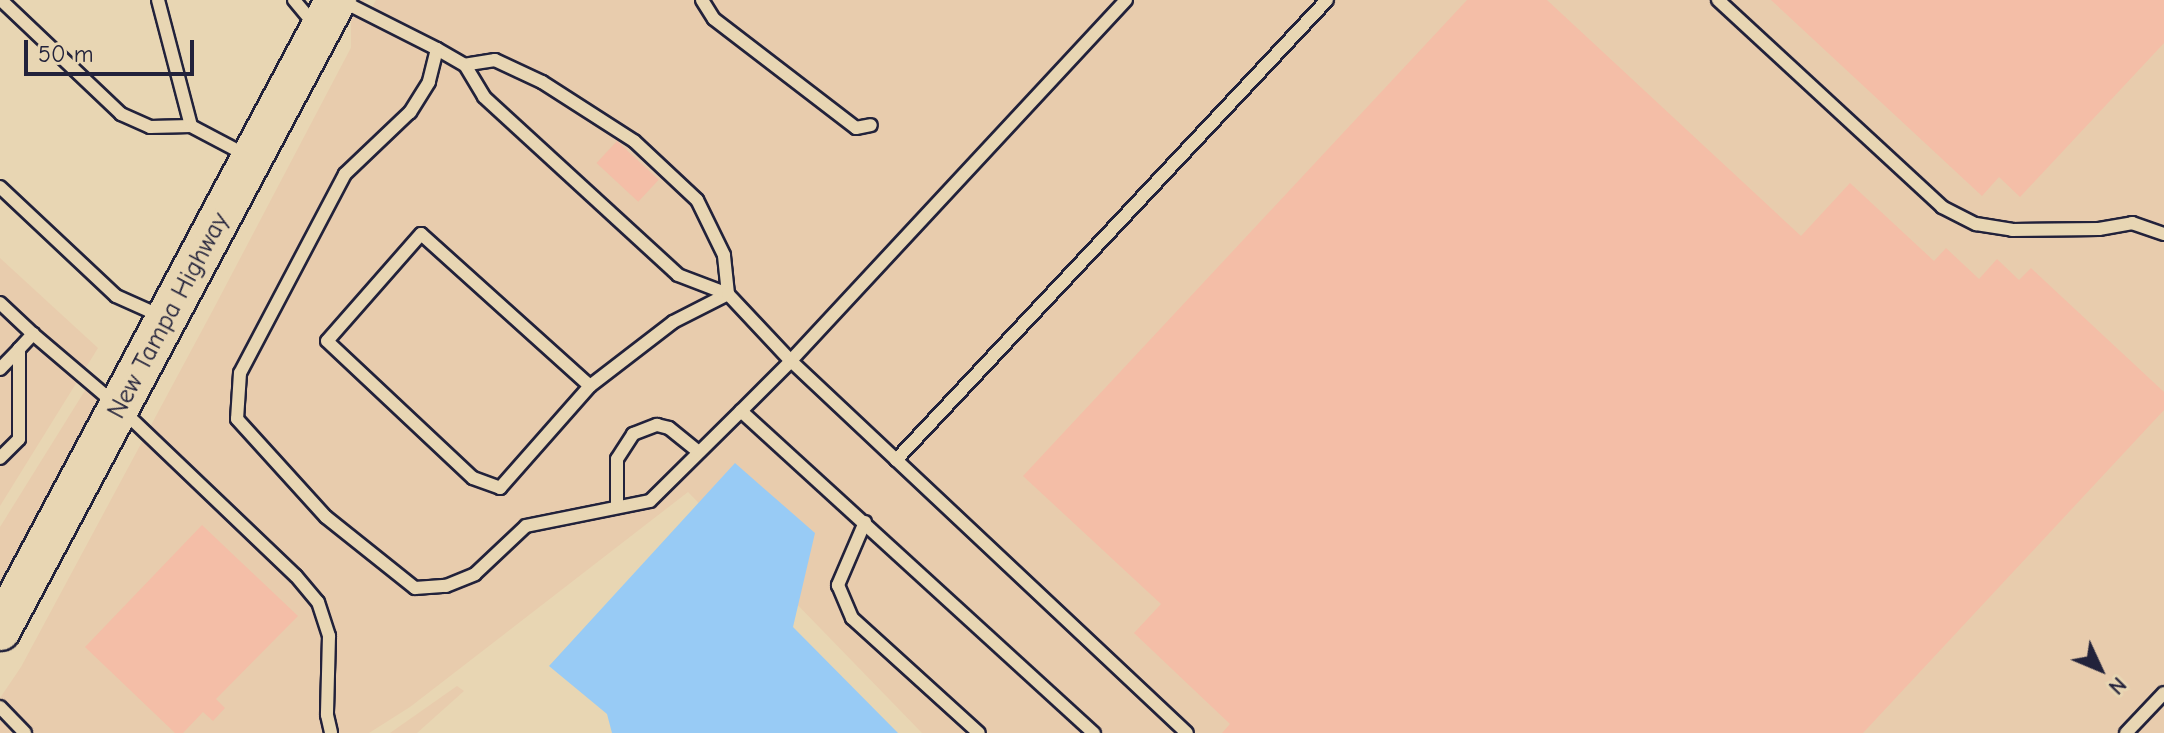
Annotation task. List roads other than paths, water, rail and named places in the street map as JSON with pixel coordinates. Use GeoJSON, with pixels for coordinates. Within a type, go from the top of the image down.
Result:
{"type":"FeatureCollection","features":[{"type":"Feature","properties":{"kind":"main road","name":"New Tampa Highway"},"geometry":{"type":"LineString","coordinates":[[0,630],[332,10]]}},
{"type":"Feature","properties":{"kind":"lane"},"geometry":{"type":"LineString","coordinates":[[1,0],[121,114],[150,127],[191,126],[253,158]]}},
{"type":"Feature","properties":{"kind":"lane"},"geometry":{"type":"LineString","coordinates":[[158,0],[191,126]]}},
{"type":"Feature","properties":{"kind":"lane"},"geometry":{"type":"LineString","coordinates":[[294,0],[332,10],[437,49],[465,65],[484,97],[678,275],[728,294],[791,361],[1187,733]]}},
{"type":"Feature","properties":{"kind":"lane"},"geometry":{"type":"LineString","coordinates":[[702,0],[714,19],[856,128],[871,125]]}},
{"type":"Feature","properties":{"kind":"lane"},"geometry":{"type":"LineString","coordinates":[[437,49],[429,82],[410,112],[345,174],[240,373],[237,419],[326,517],[415,588],[446,586],[475,574],[526,526],[617,505],[650,501],[791,361],[1126,0]]}},
{"type":"Feature","properties":{"kind":"lane"},"geometry":{"type":"LineString","coordinates":[[896,460],[1327,0]]}},
{"type":"Feature","properties":{"kind":"lane"},"geometry":{"type":"LineString","coordinates":[[1718,0],[1942,207],[1976,224],[2012,230],[2099,229],[2132,223],[2164,234]]}},
{"type":"Feature","properties":{"kind":"lane"},"geometry":{"type":"LineString","coordinates":[[465,65],[495,60],[542,82],[634,141],[697,200],[724,255],[728,294]]}},
{"type":"Feature","properties":{"kind":"lane"},"geometry":{"type":"LineString","coordinates":[[0,187],[116,296],[168,320]]}},
{"type":"Feature","properties":{"kind":"lane"},"geometry":{"type":"LineString","coordinates":[[590,386],[421,234],[327,341],[473,478],[500,488],[590,386],[673,322],[728,294]]}},
{"type":"Feature","properties":{"kind":"lane"},"geometry":{"type":"LineString","coordinates":[[0,303],[120,408],[296,576],[318,602],[329,636],[327,715],[331,733]]}},
{"type":"Feature","properties":{"kind":"lane"},"geometry":{"type":"LineString","coordinates":[[0,369],[33,334]]}},
{"type":"Feature","properties":{"kind":"lane"},"geometry":{"type":"LineString","coordinates":[[0,458],[19,439],[19,349]]}},
{"type":"Feature","properties":{"kind":"lane"},"geometry":{"type":"LineString","coordinates":[[741,411],[1094,733]]}},
{"type":"Feature","properties":{"kind":"lane"},"geometry":{"type":"LineString","coordinates":[[617,505],[617,459],[633,434],[657,425],[669,428],[699,452]]}},
{"type":"Feature","properties":{"kind":"lane"},"geometry":{"type":"LineString","coordinates":[[865,522],[838,585],[852,618],[979,733]]}},
{"type":"Feature","properties":{"kind":"lane"},"geometry":{"type":"LineString","coordinates":[[2126,733],[2164,693]]}},
{"type":"Feature","properties":{"kind":"lane"},"geometry":{"type":"LineString","coordinates":[[0,707],[25,733]]}},
{"type":"Feature","properties":{"kind":"water"},"geometry":{"type":"Polygon","coordinates":[[[735,463],[815,533],[793,627],[898,733],[612,733],[607,714],[549,666],[735,463]]]}}]}
